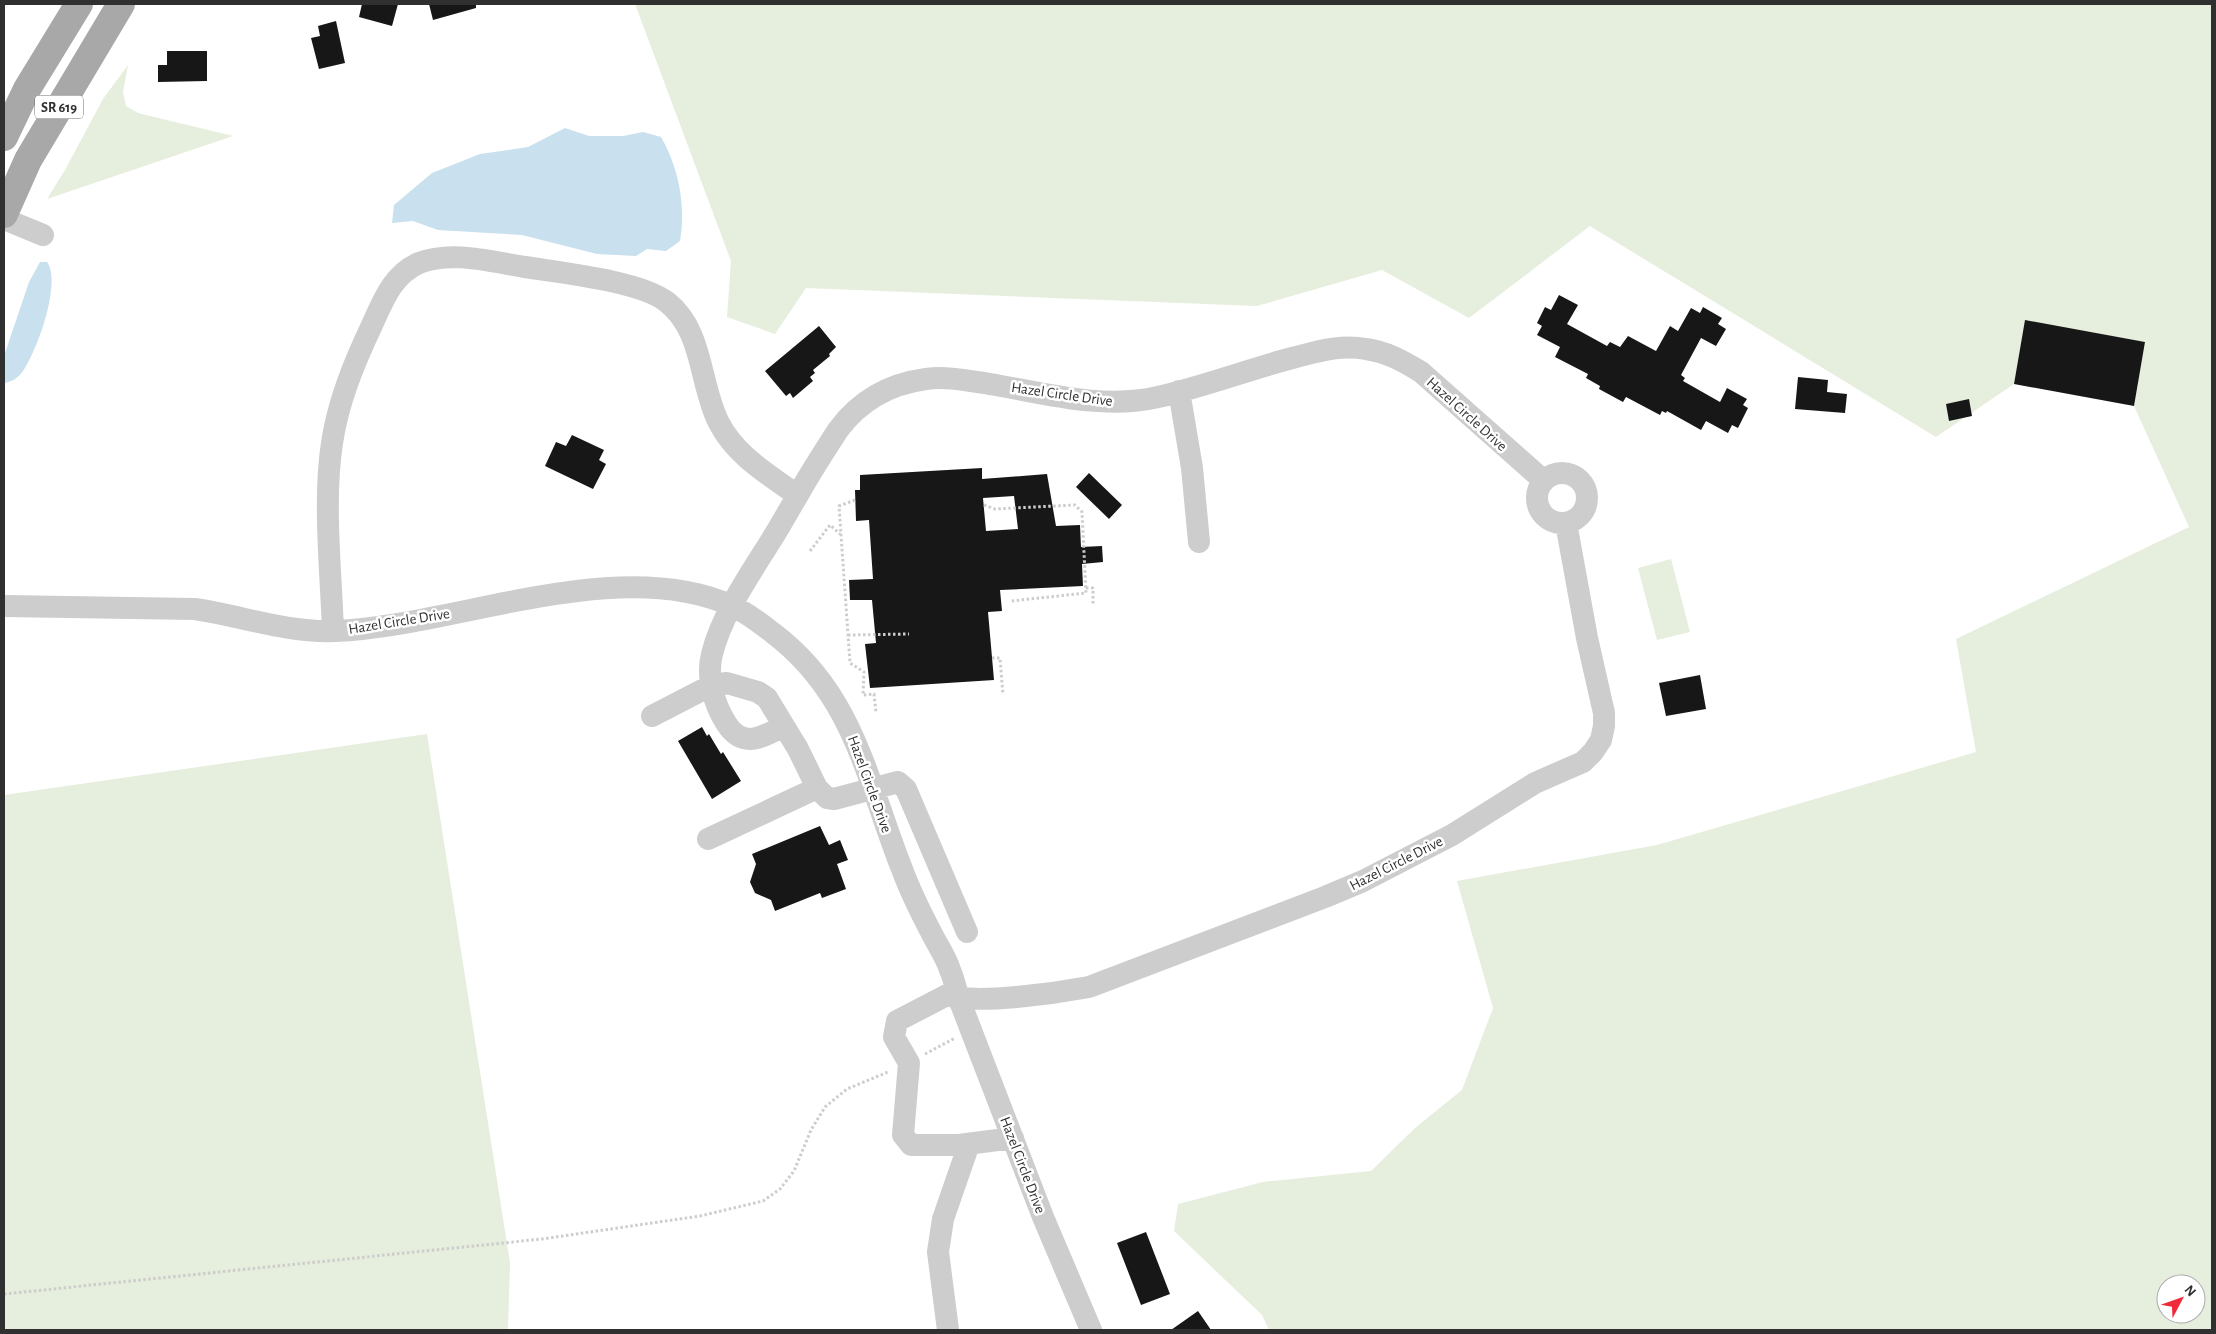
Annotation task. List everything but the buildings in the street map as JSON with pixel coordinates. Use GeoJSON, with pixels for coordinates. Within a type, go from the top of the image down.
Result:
{"type":"FeatureCollection","features":[{"type":"Feature","properties":{"kind":"main road","name":"SR 619"},"geometry":{"type":"LineString","coordinates":[[4,137],[27,89],[79,4]]}},
{"type":"Feature","properties":{"kind":"main road","name":"SR 619"},"geometry":{"type":"LineString","coordinates":[[4,214],[28,160],[121,4]]}},
{"type":"Feature","properties":{"kind":"street"},"geometry":{"type":"LineString","coordinates":[[4,219],[43,235]]}},
{"type":"Feature","properties":{"kind":"street"},"geometry":{"type":"LineString","coordinates":[[333,631],[329,489],[332,444],[338,414],[357,356],[386,294],[405,271],[429,260],[449,257],[561,272],[637,288],[658,296],[679,313],[690,328],[710,402],[719,423],[732,443],[748,460],[797,495]]}},
{"type":"Feature","properties":{"kind":"street","name":"Hazel Circle Drive"},"geometry":{"type":"LineString","coordinates":[[732,605],[781,526],[797,495],[848,417],[863,403],[878,394],[903,384],[928,379],[953,378],[1096,401],[1124,402],[1157,398],[1249,370],[1328,349],[1364,348],[1386,353],[1421,372],[1544,481]]}},
{"type":"Feature","properties":{"kind":"street"},"geometry":{"type":"LineString","coordinates":[[1179,391],[1192,468],[1199,542]]}},
{"type":"Feature","properties":{"kind":"street"},"geometry":{"type":"LineString","coordinates":[[1558,474],[1567,474],[1575,477],[1585,489],[1587,498],[1584,511],[1573,521],[1566,523],[1551,520],[1540,510],[1538,495],[1544,481],[1558,474]]}},
{"type":"Feature","properties":{"kind":"street","name":"Hazel Circle Drive"},"geometry":{"type":"LineString","coordinates":[[959,999],[1057,993],[1089,987],[1363,881],[1452,835],[1534,783],[1583,762],[1594,752],[1601,740],[1604,712],[1587,638],[1566,523]]}},
{"type":"Feature","properties":{"kind":"street","name":"Hazel Circle Drive"},"geometry":{"type":"LineString","coordinates":[[4,606],[195,609],[224,613],[273,626],[333,631],[366,629],[528,600],[608,588],[642,587],[677,591],[732,605],[764,626],[788,645],[811,669],[835,702],[848,726],[903,872],[923,917],[950,969],[959,999],[1043,1217],[1091,1330]]}},
{"type":"Feature","properties":{"kind":"street"},"geometry":{"type":"LineString","coordinates":[[732,605],[712,654],[710,668],[717,708],[729,728],[736,735],[744,739],[761,738],[784,726]]}},
{"type":"Feature","properties":{"kind":"street"},"geometry":{"type":"LineString","coordinates":[[652,716],[712,685],[727,683],[758,692],[767,698],[798,749],[817,788],[827,798],[834,799],[898,782],[906,789],[967,932]]}},
{"type":"Feature","properties":{"kind":"street"},"geometry":{"type":"LineString","coordinates":[[708,838],[817,788]]}},
{"type":"Feature","properties":{"kind":"street"},"geometry":{"type":"LineString","coordinates":[[923,917],[955,904]]}},
{"type":"Feature","properties":{"kind":"street"},"geometry":{"type":"LineString","coordinates":[[959,999],[947,995],[897,1021],[894,1037],[909,1063],[903,1135],[910,1145],[969,1144],[1013,1138]]}},
{"type":"Feature","properties":{"kind":"street"},"geometry":{"type":"LineString","coordinates":[[948,1330],[938,1252],[943,1219],[969,1144]]}},
{"type":"Feature","properties":{"kind":"path"},"geometry":{"type":"LineString","coordinates":[[855,500],[839,506],[850,663],[864,672],[863,695],[874,694],[876,712]]}},
{"type":"Feature","properties":{"kind":"path"},"geometry":{"type":"LineString","coordinates":[[984,505],[995,509],[1075,505],[1082,512],[1086,593],[1011,601]]}},
{"type":"Feature","properties":{"kind":"path"},"geometry":{"type":"LineString","coordinates":[[810,551],[830,525],[841,534]]}},
{"type":"Feature","properties":{"kind":"path"},"geometry":{"type":"LineString","coordinates":[[1086,588],[1093,588],[1093,605]]}},
{"type":"Feature","properties":{"kind":"path"},"geometry":{"type":"LineString","coordinates":[[848,635],[909,634]]}},
{"type":"Feature","properties":{"kind":"path"},"geometry":{"type":"LineString","coordinates":[[992,658],[1000,658],[1003,695]]}},
{"type":"Feature","properties":{"kind":"path"},"geometry":{"type":"LineString","coordinates":[[4,1294],[542,1239],[700,1216],[763,1201],[780,1189],[794,1171],[811,1130],[825,1107],[848,1089],[909,1063],[971,1029]]}},
{"type":"Feature","properties":{"kind":"green space"},"geometry":{"type":"Polygon","coordinates":[[[635,4],[2212,4],[2212,1330],[1269,1330],[1262,1315],[1174,1231],[1178,1204],[1263,1182],[1371,1171],[1415,1128],[1462,1090],[1493,1008],[1457,881],[1657,845],[1976,752],[1956,639],[2189,527],[2134,406],[2145,342],[2025,321],[2014,384],[1936,437],[1590,226],[1469,318],[1382,270],[1257,306],[806,288],[775,334],[727,317],[731,261],[635,4]]]}},
{"type":"Feature","properties":{"kind":"green space"},"geometry":{"type":"Polygon","coordinates":[[[128,65],[123,92],[126,106],[138,113],[233,136],[47,199],[65,170],[103,99],[128,65]]]}},
{"type":"Feature","properties":{"kind":"green space"},"geometry":{"type":"Polygon","coordinates":[[[1671,559],[1690,632],[1657,640],[1638,568],[1671,559]]]}},
{"type":"Feature","properties":{"kind":"green space"},"geometry":{"type":"Polygon","coordinates":[[[427,734],[510,1263],[508,1330],[4,1330],[4,795],[427,734]]]}},
{"type":"Feature","properties":{"kind":"water"},"geometry":{"type":"Polygon","coordinates":[[[565,128],[589,136],[623,136],[643,132],[661,137],[677,174],[680,188],[682,228],[680,241],[666,251],[647,249],[636,256],[597,254],[522,235],[438,230],[413,221],[392,223],[394,205],[432,173],[480,154],[528,147],[565,128]]]}},
{"type":"Feature","properties":{"kind":"water"},"geometry":{"type":"Polygon","coordinates":[[[40,262],[47,262],[51,272],[52,285],[46,316],[35,348],[23,371],[15,379],[5,383],[4,356],[29,282],[40,262]]]}}]}
